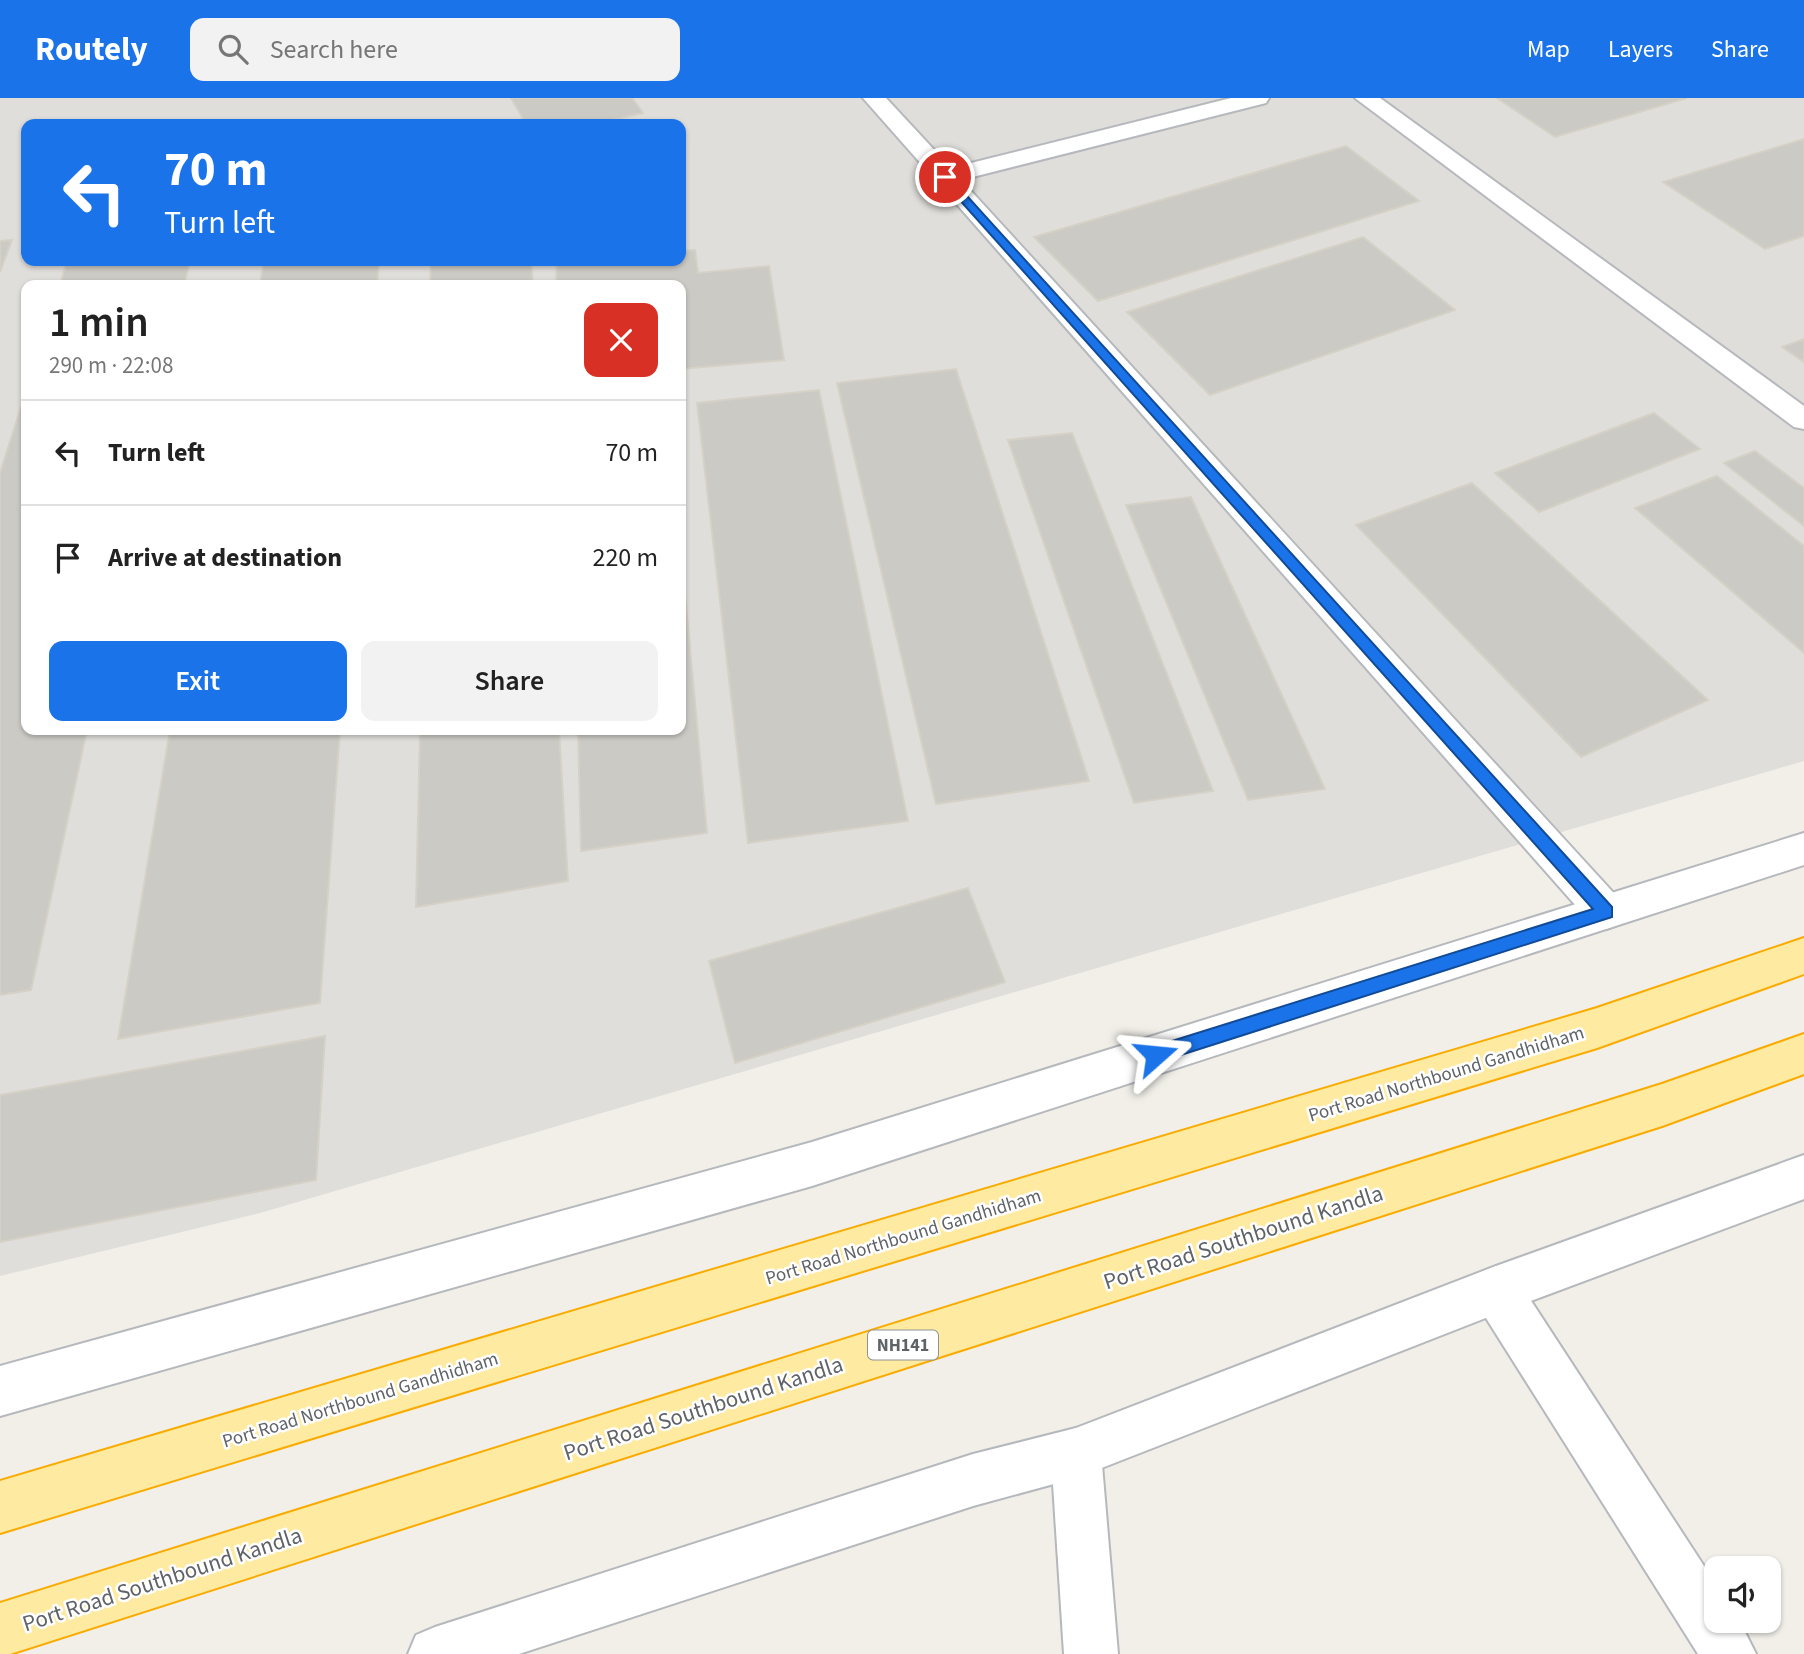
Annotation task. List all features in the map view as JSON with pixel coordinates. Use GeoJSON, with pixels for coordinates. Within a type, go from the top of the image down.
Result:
{"type":"FeatureCollection","features":[{"type":"Feature","properties":{"kind":"highway","name":"Port Road Northbound Gandhidham"},"geometry":{"type":"LineString","coordinates":[[0,1507],[1597,1028],[1804,956]]}},
{"type":"Feature","properties":{"kind":"highway","name":"Port Road Southbound Kandla"},"geometry":{"type":"LineString","coordinates":[[0,1630],[1662,1105],[1804,1054]]}},
{"type":"Feature","properties":{"kind":"street"},"geometry":{"type":"LineString","coordinates":[[874,98],[1606,912]]}},
{"type":"Feature","properties":{"kind":"street"},"geometry":{"type":"LineString","coordinates":[[945,177],[1258,98]]}},
{"type":"Feature","properties":{"kind":"street"},"geometry":{"type":"LineString","coordinates":[[1366,98],[1804,420]]}},
{"type":"Feature","properties":{"kind":"street"},"geometry":{"type":"LineString","coordinates":[[0,1391],[812,1164],[1804,849]]}},
{"type":"Feature","properties":{"kind":"street"},"geometry":{"type":"LineString","coordinates":[[435,1654],[974,1480],[1076,1453],[1496,1290],[1804,1177]]}},
{"type":"Feature","properties":{"kind":"street"},"geometry":{"type":"LineString","coordinates":[[1496,1290],[1729,1654]]}},
{"type":"Feature","properties":{"kind":"street"},"geometry":{"type":"LineString","coordinates":[[1076,1453],[1091,1654]]}},
{"type":"Feature","properties":{"kind":"shaded area"},"geometry":{"type":"Polygon","coordinates":[[[0,98],[1804,98],[1804,761],[260,1213],[0,1276],[0,98]]]}},
{"type":"Feature","properties":{"kind":"building"},"geometry":{"type":"Polygon","coordinates":[[[511,98],[632,98],[643,113],[616,119],[523,119],[511,98]]]}},
{"type":"Feature","properties":{"kind":"building"},"geometry":{"type":"Polygon","coordinates":[[[1497,98],[1687,98],[1555,137],[1497,98]]]}},
{"type":"Feature","properties":{"kind":"building"},"geometry":{"type":"Polygon","coordinates":[[[1804,139],[1804,236],[1765,249],[1663,182],[1804,139]]]}},
{"type":"Feature","properties":{"kind":"building"},"geometry":{"type":"Polygon","coordinates":[[[1346,146],[1419,201],[1098,301],[1034,237],[1346,146]]]}},
{"type":"Feature","properties":{"kind":"building"},"geometry":{"type":"Polygon","coordinates":[[[1363,237],[1455,310],[1210,395],[1127,312],[1363,237]]]}},
{"type":"Feature","properties":{"kind":"building"},"geometry":{"type":"Polygon","coordinates":[[[12,240],[0,272],[0,241],[12,240]]]}},
{"type":"Feature","properties":{"kind":"building"},"geometry":{"type":"Polygon","coordinates":[[[695,250],[698,273],[769,266],[784,360],[686,369],[686,280],[556,280],[557,266],[686,266],[686,251],[695,250]]]}},
{"type":"Feature","properties":{"kind":"building"},"geometry":{"type":"Polygon","coordinates":[[[66,266],[189,266],[185,280],[61,280],[66,266]]]}},
{"type":"Feature","properties":{"kind":"building"},"geometry":{"type":"Polygon","coordinates":[[[263,266],[379,266],[377,280],[261,280],[263,266]]]}},
{"type":"Feature","properties":{"kind":"building"},"geometry":{"type":"Polygon","coordinates":[[[431,266],[531,266],[533,280],[430,280],[431,266]]]}},
{"type":"Feature","properties":{"kind":"building"},"geometry":{"type":"Polygon","coordinates":[[[1804,339],[1804,362],[1782,347],[1804,339]]]}},
{"type":"Feature","properties":{"kind":"building"},"geometry":{"type":"Polygon","coordinates":[[[956,369],[1089,781],[936,804],[837,383],[956,369]]]}},
{"type":"Feature","properties":{"kind":"building"},"geometry":{"type":"Polygon","coordinates":[[[819,390],[908,821],[748,843],[697,403],[819,390]]]}},
{"type":"Feature","properties":{"kind":"building"},"geometry":{"type":"Polygon","coordinates":[[[21,407],[21,735],[86,735],[31,990],[0,995],[0,473],[21,407]]]}},
{"type":"Feature","properties":{"kind":"building"},"geometry":{"type":"Polygon","coordinates":[[[1654,413],[1700,449],[1539,512],[1495,473],[1654,413]]]}},
{"type":"Feature","properties":{"kind":"building"},"geometry":{"type":"Polygon","coordinates":[[[1072,433],[1213,791],[1134,803],[1008,440],[1072,433]]]}},
{"type":"Feature","properties":{"kind":"building"},"geometry":{"type":"Polygon","coordinates":[[[1755,451],[1804,488],[1804,526],[1724,463],[1755,451]]]}},
{"type":"Feature","properties":{"kind":"building"},"geometry":{"type":"Polygon","coordinates":[[[1717,476],[1804,546],[1804,653],[1635,508],[1717,476]]]}},
{"type":"Feature","properties":{"kind":"building"},"geometry":{"type":"Polygon","coordinates":[[[1472,483],[1708,700],[1581,757],[1356,525],[1472,483]]]}},
{"type":"Feature","properties":{"kind":"building"},"geometry":{"type":"Polygon","coordinates":[[[1191,497],[1325,789],[1248,800],[1126,505],[1191,497]]]}},
{"type":"Feature","properties":{"kind":"building"},"geometry":{"type":"Polygon","coordinates":[[[686,604],[707,833],[581,851],[578,735],[686,735],[686,604]]]}},
{"type":"Feature","properties":{"kind":"building"},"geometry":{"type":"Polygon","coordinates":[[[169,735],[340,735],[320,1003],[118,1039],[169,735]]]}},
{"type":"Feature","properties":{"kind":"building"},"geometry":{"type":"Polygon","coordinates":[[[420,735],[559,735],[568,881],[416,907],[420,735]]]}},
{"type":"Feature","properties":{"kind":"building"},"geometry":{"type":"Polygon","coordinates":[[[968,888],[1005,982],[735,1063],[709,961],[968,888]]]}},
{"type":"Feature","properties":{"kind":"building"},"geometry":{"type":"Polygon","coordinates":[[[325,1036],[316,1180],[0,1242],[0,1095],[325,1036]]]}},
{"type":"Feature","properties":{"kind":"route"},"geometry":{"type":"LineString","coordinates":[[945,177],[1606,912],[1156,1055]]}}]}
